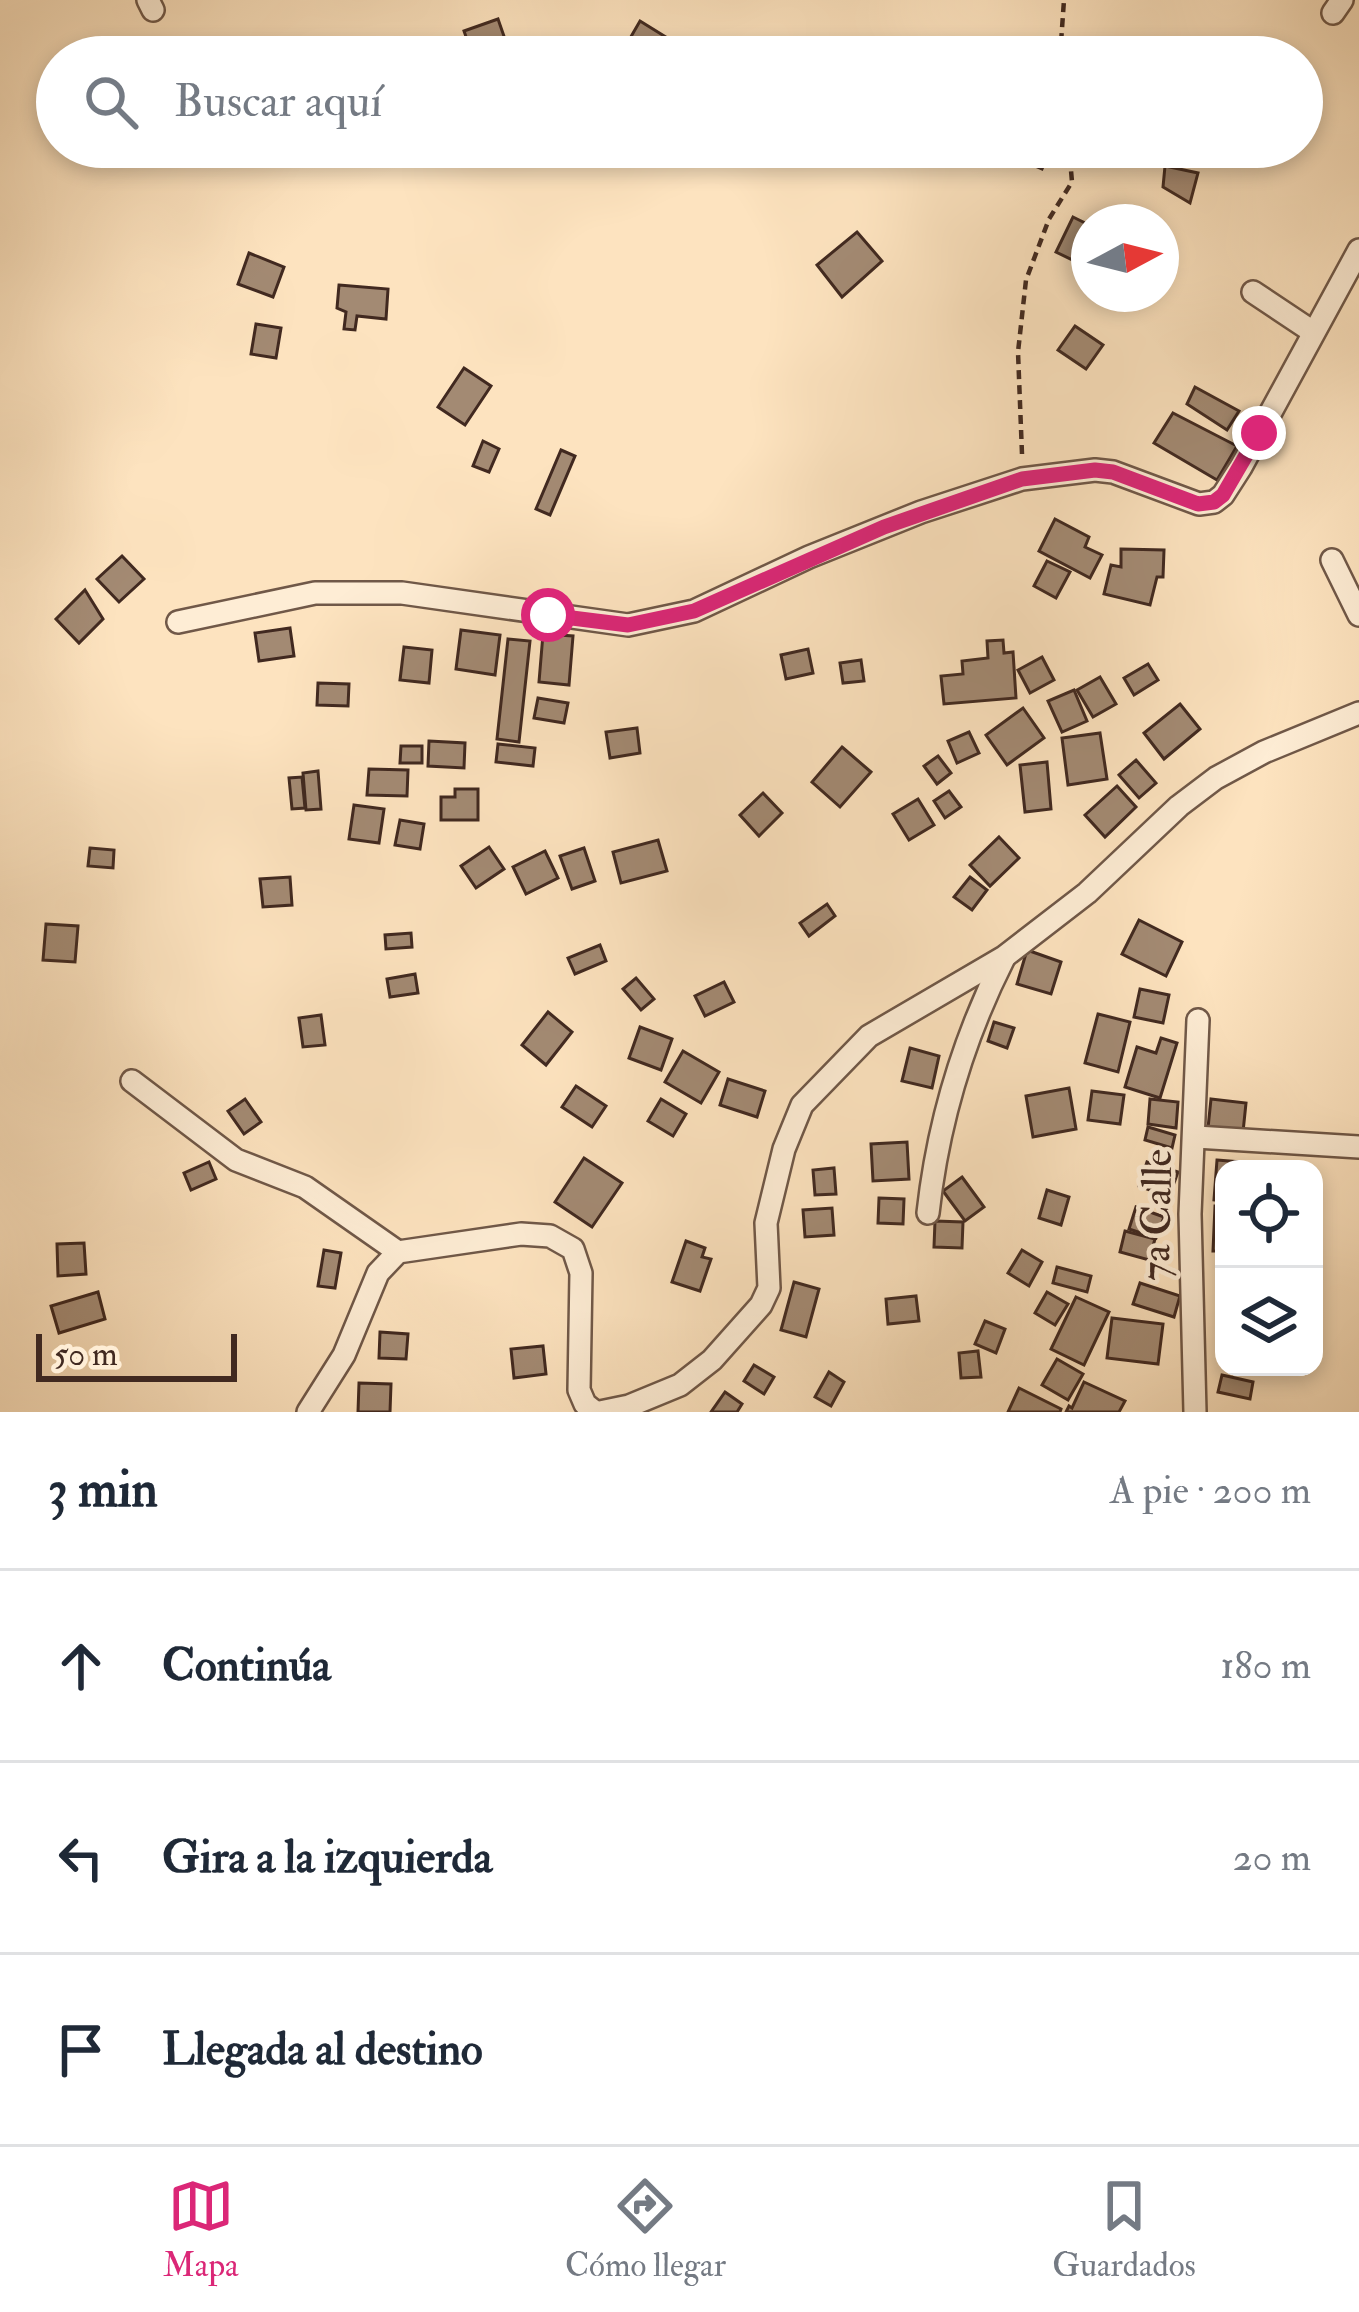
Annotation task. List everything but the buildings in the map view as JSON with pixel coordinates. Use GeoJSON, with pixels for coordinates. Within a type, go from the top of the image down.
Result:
{"type":"FeatureCollection","features":[{"type":"Feature","properties":{"kind":"street"},"geometry":{"type":"LineString","coordinates":[[178,622],[315,592],[402,593],[628,625],[694,611],[902,520],[1022,479],[1113,472],[1198,504],[1214,502],[1241,467],[1359,250]]}},
{"type":"Feature","properties":{"kind":"street"},"geometry":{"type":"LineString","coordinates":[[1253,292],[1313,332]]}},
{"type":"Feature","properties":{"kind":"street"},"geometry":{"type":"LineString","coordinates":[[1332,560],[1359,615]]}},
{"type":"Feature","properties":{"kind":"street"},"geometry":{"type":"LineString","coordinates":[[308,1412],[344,1355],[378,1273],[398,1252],[521,1234],[550,1235],[573,1249],[581,1273],[579,1390],[584,1404],[597,1412],[629,1406],[680,1384],[712,1360],[761,1305],[769,1288],[766,1223],[772,1184],[802,1105],[881,1027],[1004,957],[1087,893],[1179,806],[1216,778],[1264,752],[1359,713]]}},
{"type":"Feature","properties":{"kind":"street"},"geometry":{"type":"LineString","coordinates":[[928,1213],[934,1157],[960,1056],[1004,957]]}},
{"type":"Feature","properties":{"kind":"street","name":"7a Calle"},"geometry":{"type":"LineString","coordinates":[[1195,1412],[1190,1214],[1198,1020]]}},
{"type":"Feature","properties":{"kind":"street"},"geometry":{"type":"LineString","coordinates":[[132,1081],[236,1160],[305,1186],[398,1252]]}},
{"type":"Feature","properties":{"kind":"street"},"geometry":{"type":"LineString","coordinates":[[1196,1137],[1359,1147]]}},
{"type":"Feature","properties":{"kind":"path"},"geometry":{"type":"LineString","coordinates":[[1061,36],[1064,0]]}},
{"type":"Feature","properties":{"kind":"path"},"geometry":{"type":"LineString","coordinates":[[1022,479],[1018,352],[1026,280],[1049,219],[1072,182],[1071,168]]}},
{"type":"Feature","properties":{"kind":"route"},"geometry":{"type":"LineString","coordinates":[[548,615],[628,625],[694,611],[809,557],[921,512],[1022,479],[1113,472],[1198,504],[1214,502],[1223,495],[1259,433]]}}]}
